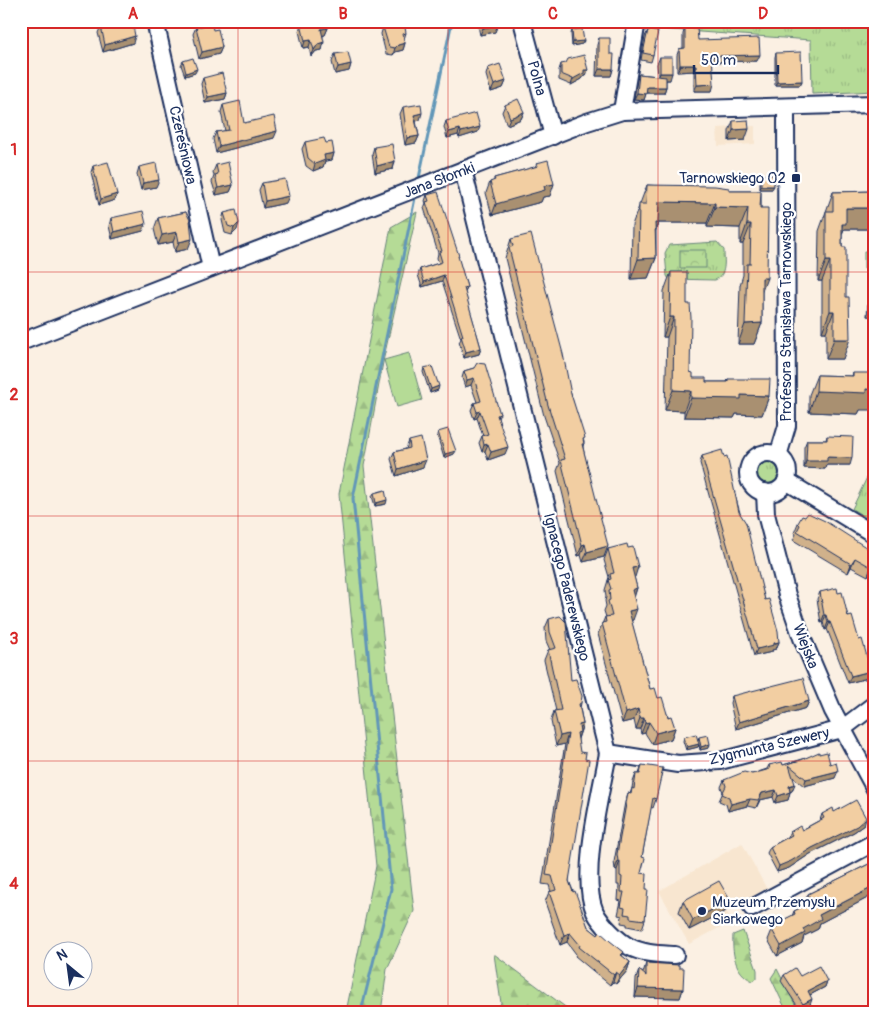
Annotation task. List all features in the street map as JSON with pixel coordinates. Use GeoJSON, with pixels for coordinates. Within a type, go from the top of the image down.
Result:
{"type":"FeatureCollection","features":[{"type":"Feature","properties":{"kind":"street","name":"Czereśniowa"},"geometry":{"type":"LineString","coordinates":[[155,21],[211,268]]}},
{"type":"Feature","properties":{"kind":"street","name":"Polna"},"geometry":{"type":"LineString","coordinates":[[522,21],[553,136]]}},
{"type":"Feature","properties":{"kind":"street"},"geometry":{"type":"LineString","coordinates":[[622,111],[637,21]]}},
{"type":"Feature","properties":{"kind":"street","name":"Jana Słomki"},"geometry":{"type":"LineString","coordinates":[[21,342],[463,170],[622,111],[786,108],[875,104]]}},
{"type":"Feature","properties":{"kind":"street","name":"Profesora Stanisława Tarnowskiego"},"geometry":{"type":"LineString","coordinates":[[776,455],[787,426],[786,108]]}},
{"type":"Feature","properties":{"kind":"street","name":"Ignacego Paderewskiego"},"geometry":{"type":"LineString","coordinates":[[463,170],[608,753],[590,864],[590,892],[596,914],[610,930],[630,947],[651,954],[676,955]]}},
{"type":"Feature","properties":{"kind":"street"},"geometry":{"type":"LineString","coordinates":[[762,454],[776,455],[788,470],[786,481],[778,490],[764,492],[753,486],[748,474],[749,467],[752,461],[762,454]]}},
{"type":"Feature","properties":{"kind":"street"},"geometry":{"type":"LineString","coordinates":[[786,481],[875,536]]}},
{"type":"Feature","properties":{"kind":"street","name":"Wiejska"},"geometry":{"type":"LineString","coordinates":[[764,492],[766,514],[787,595],[802,638],[842,729],[875,789]]}},
{"type":"Feature","properties":{"kind":"street"},"geometry":{"type":"LineString","coordinates":[[842,729],[875,704]]}},
{"type":"Feature","properties":{"kind":"street","name":"Zygmunta Szewery"},"geometry":{"type":"LineString","coordinates":[[608,753],[678,764],[720,761],[842,729]]}},
{"type":"Feature","properties":{"kind":"street"},"geometry":{"type":"LineString","coordinates":[[752,908],[875,842]]}},
{"type":"Feature","properties":{"kind":"shaded area"},"geometry":{"type":"Polygon","coordinates":[[[755,126],[755,144],[718,146],[717,128],[755,126]]]}},
{"type":"Feature","properties":{"kind":"shaded area"},"geometry":{"type":"Polygon","coordinates":[[[742,843],[769,893],[754,898],[736,899],[733,907],[726,911],[732,921],[689,944],[659,891],[742,843]]]}},
{"type":"Feature","properties":{"kind":"green space"},"geometry":{"type":"Polygon","coordinates":[[[644,21],[875,21],[875,91],[812,94],[811,40],[644,28],[644,21]]]}},
{"type":"Feature","properties":{"kind":"green space"},"geometry":{"type":"Polygon","coordinates":[[[417,212],[384,357],[364,466],[414,911],[387,969],[381,1012],[346,1012],[376,866],[339,494],[391,227],[417,212]]]}},
{"type":"Feature","properties":{"kind":"green space"},"geometry":{"type":"Polygon","coordinates":[[[717,242],[724,250],[724,267],[719,278],[715,280],[669,279],[667,276],[665,253],[669,245],[717,242]]]}},
{"type":"Feature","properties":{"kind":"green space"},"geometry":{"type":"Polygon","coordinates":[[[680,250],[706,250],[706,268],[680,268],[680,250]]]}},
{"type":"Feature","properties":{"kind":"green space"},"geometry":{"type":"Polygon","coordinates":[[[864,251],[875,251],[875,268],[864,269],[864,251]]]}},
{"type":"Feature","properties":{"kind":"green space"},"geometry":{"type":"Polygon","coordinates":[[[409,353],[422,400],[397,407],[384,360],[409,353]]]}},
{"type":"Feature","properties":{"kind":"green space"},"geometry":{"type":"Polygon","coordinates":[[[872,433],[875,434],[875,523],[852,509],[870,471],[872,433]]]}},
{"type":"Feature","properties":{"kind":"green space"},"geometry":{"type":"Polygon","coordinates":[[[768,460],[777,464],[781,473],[777,482],[768,486],[759,482],[755,473],[759,464],[768,460]]]}},
{"type":"Feature","properties":{"kind":"green space"},"geometry":{"type":"Polygon","coordinates":[[[743,931],[757,970],[757,978],[753,981],[742,973],[734,955],[733,935],[743,931]]]}},
{"type":"Feature","properties":{"kind":"green space"},"geometry":{"type":"Polygon","coordinates":[[[494,954],[572,1012],[495,1012],[501,1003],[494,954]]]}},
{"type":"Feature","properties":{"kind":"green space"},"geometry":{"type":"Polygon","coordinates":[[[777,969],[799,1012],[787,1012],[771,978],[777,969]]]}},
{"type":"Feature","properties":{"kind":"building"},"geometry":{"type":"Polygon","coordinates":[[[132,21],[135,36],[105,45],[101,26],[115,22],[116,24],[132,21]]]}},
{"type":"Feature","properties":{"kind":"building"},"geometry":{"type":"Polygon","coordinates":[[[311,21],[326,21],[328,28],[321,29],[324,42],[318,44],[314,50],[311,40],[305,41],[301,24],[311,21]]]}},
{"type":"Feature","properties":{"kind":"building"},"geometry":{"type":"Polygon","coordinates":[[[481,21],[497,21],[498,25],[483,28],[481,21]]]}},
{"type":"Feature","properties":{"kind":"building"},"geometry":{"type":"Polygon","coordinates":[[[404,22],[406,33],[403,34],[405,43],[395,48],[389,47],[383,27],[404,22]]]}},
{"type":"Feature","properties":{"kind":"building"},"geometry":{"type":"Polygon","coordinates":[[[212,24],[213,30],[218,29],[222,47],[202,52],[196,27],[212,24]]]}},
{"type":"Feature","properties":{"kind":"building"},"geometry":{"type":"Polygon","coordinates":[[[685,28],[697,28],[698,40],[759,38],[760,55],[712,56],[714,84],[697,85],[696,65],[680,65],[679,49],[685,48],[685,28]]]}},
{"type":"Feature","properties":{"kind":"building"},"geometry":{"type":"Polygon","coordinates":[[[582,29],[584,41],[573,42],[572,30],[582,29]]]}},
{"type":"Feature","properties":{"kind":"building"},"geometry":{"type":"Polygon","coordinates":[[[648,30],[658,32],[653,55],[643,53],[648,30]]]}},
{"type":"Feature","properties":{"kind":"building"},"geometry":{"type":"Polygon","coordinates":[[[599,38],[610,38],[610,54],[614,54],[613,69],[599,69],[599,38]]]}},
{"type":"Feature","properties":{"kind":"building"},"geometry":{"type":"Polygon","coordinates":[[[348,52],[351,64],[338,67],[335,54],[348,52]]]}},
{"type":"Feature","properties":{"kind":"building"},"geometry":{"type":"Polygon","coordinates":[[[801,52],[802,81],[777,82],[776,53],[801,52]]]}},
{"type":"Feature","properties":{"kind":"building"},"geometry":{"type":"Polygon","coordinates":[[[584,55],[588,70],[584,70],[584,73],[573,79],[561,74],[561,64],[566,63],[568,59],[584,55]]]}},
{"type":"Feature","properties":{"kind":"building"},"geometry":{"type":"Polygon","coordinates":[[[660,57],[672,57],[672,73],[660,73],[660,57]]]}},
{"type":"Feature","properties":{"kind":"building"},"geometry":{"type":"Polygon","coordinates":[[[193,58],[197,69],[186,73],[183,61],[193,58]]]}},
{"type":"Feature","properties":{"kind":"building"},"geometry":{"type":"Polygon","coordinates":[[[500,64],[506,81],[494,85],[488,68],[500,64]]]}},
{"type":"Feature","properties":{"kind":"building"},"geometry":{"type":"Polygon","coordinates":[[[222,73],[227,93],[208,97],[203,78],[222,73]]]}},
{"type":"Feature","properties":{"kind":"building"},"geometry":{"type":"Polygon","coordinates":[[[639,74],[666,77],[666,87],[647,87],[646,94],[637,93],[639,74]]]}},
{"type":"Feature","properties":{"kind":"building"},"geometry":{"type":"Polygon","coordinates":[[[518,99],[524,112],[510,118],[505,105],[518,99]]]}},
{"type":"Feature","properties":{"kind":"building"},"geometry":{"type":"Polygon","coordinates":[[[240,101],[244,123],[274,116],[277,131],[219,146],[216,132],[229,130],[223,105],[240,101]]]}},
{"type":"Feature","properties":{"kind":"building"},"geometry":{"type":"Polygon","coordinates":[[[421,104],[422,113],[414,115],[419,136],[407,138],[403,107],[421,104]]]}},
{"type":"Feature","properties":{"kind":"building"},"geometry":{"type":"Polygon","coordinates":[[[476,113],[480,127],[461,132],[460,129],[449,132],[446,121],[476,113]]]}},
{"type":"Feature","properties":{"kind":"building"},"geometry":{"type":"Polygon","coordinates":[[[748,120],[749,129],[733,130],[733,121],[748,120]]]}},
{"type":"Feature","properties":{"kind":"building"},"geometry":{"type":"Polygon","coordinates":[[[324,138],[326,143],[332,142],[334,153],[324,155],[325,160],[315,164],[308,158],[305,142],[324,138]]]}},
{"type":"Feature","properties":{"kind":"building"},"geometry":{"type":"Polygon","coordinates":[[[392,144],[395,161],[377,166],[374,147],[392,144]]]}},
{"type":"Feature","properties":{"kind":"building"},"geometry":{"type":"Polygon","coordinates":[[[548,160],[554,184],[544,186],[545,190],[496,204],[490,182],[495,180],[494,178],[538,166],[537,163],[548,160]]]}},
{"type":"Feature","properties":{"kind":"building"},"geometry":{"type":"Polygon","coordinates":[[[108,162],[117,194],[101,199],[93,166],[108,162]]]}},
{"type":"Feature","properties":{"kind":"building"},"geometry":{"type":"Polygon","coordinates":[[[228,162],[233,185],[218,188],[215,175],[218,174],[216,165],[228,162]]]}},
{"type":"Feature","properties":{"kind":"building"},"geometry":{"type":"Polygon","coordinates":[[[156,163],[159,180],[143,183],[139,167],[156,163]]]}},
{"type":"Feature","properties":{"kind":"building"},"geometry":{"type":"Polygon","coordinates":[[[761,175],[773,175],[774,186],[761,186],[761,175]]]}},
{"type":"Feature","properties":{"kind":"building"},"geometry":{"type":"Polygon","coordinates":[[[285,179],[289,196],[265,201],[262,183],[285,179]]]}},
{"type":"Feature","properties":{"kind":"building"},"geometry":{"type":"Polygon","coordinates":[[[647,185],[715,186],[729,188],[729,191],[761,191],[760,208],[768,208],[767,278],[762,278],[762,323],[745,324],[747,264],[750,264],[751,224],[747,224],[748,208],[715,207],[715,203],[659,202],[658,223],[655,223],[656,258],[638,259],[639,204],[646,204],[647,185]]]}},
{"type":"Feature","properties":{"kind":"building"},"geometry":{"type":"Polygon","coordinates":[[[875,191],[875,208],[846,208],[846,224],[842,224],[842,247],[846,247],[846,297],[849,297],[850,339],[834,339],[834,311],[830,311],[830,261],[826,261],[826,211],[833,211],[833,192],[875,191]]]}},
{"type":"Feature","properties":{"kind":"building"},"geometry":{"type":"Polygon","coordinates":[[[438,192],[459,256],[467,287],[464,288],[481,348],[466,352],[461,336],[463,336],[444,275],[424,282],[420,269],[442,262],[439,252],[442,251],[426,202],[429,201],[427,195],[438,192]]]}},
{"type":"Feature","properties":{"kind":"building"},"geometry":{"type":"Polygon","coordinates":[[[236,210],[239,223],[234,228],[228,226],[224,213],[236,210]]]}},
{"type":"Feature","properties":{"kind":"building"},"geometry":{"type":"Polygon","coordinates":[[[143,211],[146,224],[114,232],[111,218],[143,211]]]}},
{"type":"Feature","properties":{"kind":"building"},"geometry":{"type":"Polygon","coordinates":[[[186,212],[190,220],[192,239],[179,242],[177,232],[162,235],[158,218],[186,212]]]}},
{"type":"Feature","properties":{"kind":"building"},"geometry":{"type":"Polygon","coordinates":[[[531,234],[563,354],[571,394],[585,438],[583,439],[584,444],[582,444],[608,546],[587,552],[585,544],[582,545],[561,460],[565,459],[548,405],[509,248],[513,246],[511,239],[531,234]]]}},
{"type":"Feature","properties":{"kind":"building"},"geometry":{"type":"Polygon","coordinates":[[[671,272],[687,272],[687,304],[690,304],[691,318],[690,372],[693,373],[693,378],[706,378],[706,382],[728,382],[728,379],[770,379],[769,396],[741,395],[741,399],[691,398],[691,391],[673,390],[674,317],[670,317],[671,272]]]}},
{"type":"Feature","properties":{"kind":"building"},"geometry":{"type":"Polygon","coordinates":[[[477,363],[485,364],[500,414],[497,415],[508,447],[491,452],[488,444],[484,445],[482,436],[488,434],[480,411],[477,412],[474,403],[481,401],[474,378],[467,380],[464,371],[474,368],[477,363]]]}},
{"type":"Feature","properties":{"kind":"building"},"geometry":{"type":"Polygon","coordinates":[[[432,366],[439,386],[431,389],[424,368],[432,366]]]}},
{"type":"Feature","properties":{"kind":"building"},"geometry":{"type":"Polygon","coordinates":[[[853,373],[875,373],[875,390],[866,389],[866,393],[816,391],[817,375],[853,376],[853,373]]]}},
{"type":"Feature","properties":{"kind":"building"},"geometry":{"type":"Polygon","coordinates":[[[448,429],[456,451],[445,454],[438,432],[448,429]]]}},
{"type":"Feature","properties":{"kind":"building"},"geometry":{"type":"Polygon","coordinates":[[[827,436],[853,437],[852,458],[827,457],[827,461],[806,461],[807,440],[827,440],[827,436]]]}},
{"type":"Feature","properties":{"kind":"building"},"geometry":{"type":"Polygon","coordinates":[[[421,438],[426,460],[398,469],[394,452],[410,448],[409,441],[421,438]]]}},
{"type":"Feature","properties":{"kind":"building"},"geometry":{"type":"Polygon","coordinates":[[[722,450],[724,457],[727,456],[739,512],[746,523],[765,600],[769,599],[778,631],[779,642],[757,649],[702,456],[722,450]]]}},
{"type":"Feature","properties":{"kind":"building"},"geometry":{"type":"Polygon","coordinates":[[[385,490],[387,500],[376,503],[374,493],[385,490]]]}},
{"type":"Feature","properties":{"kind":"building"},"geometry":{"type":"Polygon","coordinates":[[[808,513],[825,521],[875,553],[875,561],[871,567],[855,558],[851,564],[797,531],[800,525],[798,523],[802,516],[805,517],[808,513]]]}},
{"type":"Feature","properties":{"kind":"building"},"geometry":{"type":"Polygon","coordinates":[[[627,544],[628,548],[633,547],[638,567],[632,568],[637,588],[632,590],[637,609],[629,611],[650,689],[655,688],[658,698],[662,697],[668,717],[671,716],[675,728],[656,733],[649,722],[645,723],[644,718],[640,718],[638,709],[626,713],[602,623],[606,622],[605,617],[612,616],[608,601],[610,600],[609,590],[611,589],[608,580],[611,579],[610,574],[614,573],[608,549],[627,544]]]}},
{"type":"Feature","properties":{"kind":"building"},"geometry":{"type":"Polygon","coordinates":[[[837,588],[838,593],[842,592],[848,617],[852,616],[859,640],[862,639],[871,671],[851,676],[830,622],[828,622],[826,615],[824,615],[820,592],[837,588]]]}},
{"type":"Feature","properties":{"kind":"building"},"geometry":{"type":"Polygon","coordinates":[[[560,616],[566,622],[571,680],[576,679],[582,696],[581,703],[579,704],[583,724],[579,725],[580,732],[577,733],[580,752],[586,753],[585,759],[589,760],[569,881],[573,892],[575,891],[588,927],[598,935],[600,932],[624,952],[621,955],[630,962],[620,975],[616,972],[614,975],[579,947],[580,945],[570,933],[564,935],[549,892],[556,890],[552,876],[546,875],[568,734],[560,736],[554,711],[561,710],[548,650],[556,648],[550,632],[549,619],[560,616]]]}},
{"type":"Feature","properties":{"kind":"building"},"geometry":{"type":"Polygon","coordinates":[[[803,678],[809,701],[739,722],[732,696],[803,678]]]}},
{"type":"Feature","properties":{"kind":"building"},"geometry":{"type":"Polygon","coordinates":[[[696,734],[699,744],[687,747],[684,737],[696,734]]]}},
{"type":"Feature","properties":{"kind":"building"},"geometry":{"type":"Polygon","coordinates":[[[708,735],[710,744],[701,747],[699,737],[708,735]]]}},
{"type":"Feature","properties":{"kind":"building"},"geometry":{"type":"Polygon","coordinates":[[[819,752],[819,754],[827,752],[830,764],[836,762],[838,771],[806,779],[789,765],[795,784],[789,786],[790,792],[778,796],[776,790],[762,793],[758,800],[750,799],[731,804],[729,797],[722,794],[726,786],[724,780],[744,772],[752,774],[770,769],[769,765],[782,762],[783,765],[801,760],[819,752]]]}},
{"type":"Feature","properties":{"kind":"building"},"geometry":{"type":"Polygon","coordinates":[[[642,765],[663,768],[656,799],[653,798],[642,857],[645,858],[641,873],[647,874],[646,889],[648,889],[645,920],[630,918],[630,915],[624,914],[625,908],[621,907],[624,892],[621,892],[622,877],[620,876],[620,861],[618,861],[617,854],[628,793],[631,794],[632,788],[634,789],[636,774],[640,774],[642,765]]]}},
{"type":"Feature","properties":{"kind":"building"},"geometry":{"type":"Polygon","coordinates":[[[856,800],[866,818],[857,826],[779,866],[770,847],[792,835],[790,832],[800,826],[802,830],[824,818],[822,814],[833,808],[834,812],[856,800]]]}},
{"type":"Feature","properties":{"kind":"building"},"geometry":{"type":"Polygon","coordinates":[[[875,861],[875,886],[819,915],[821,919],[803,929],[805,933],[781,946],[772,930],[779,926],[777,923],[795,914],[794,911],[812,902],[808,894],[875,861]]]}},
{"type":"Feature","properties":{"kind":"building"},"geometry":{"type":"Polygon","coordinates":[[[719,881],[730,900],[693,920],[683,901],[719,881]]]}},
{"type":"Feature","properties":{"kind":"building"},"geometry":{"type":"Polygon","coordinates":[[[646,963],[679,965],[679,968],[684,968],[683,989],[638,988],[639,970],[646,976],[646,963]]]}},
{"type":"Feature","properties":{"kind":"building"},"geometry":{"type":"Polygon","coordinates":[[[819,966],[827,981],[808,991],[812,999],[803,1004],[784,975],[795,968],[800,976],[819,966]]]}},
{"type":"Feature","properties":{"kind":"building"},"geometry":{"type":"Polygon","coordinates":[[[612,1007],[628,1012],[611,1012],[612,1007]]]}},
{"type":"Feature","properties":{"kind":"waterway"},"geometry":{"type":"LineString","coordinates":[[419,178],[452,21]]}},
{"type":"Feature","properties":{"kind":"waterway"},"geometry":{"type":"LineString","coordinates":[[361,1012],[391,889],[353,498],[415,198]]}},
{"type":"Feature","properties":{"kind":"place","name":"Tarnowskiego 02"},"geometry":{"type":"Point","coordinates":[796,178]}},
{"type":"Feature","properties":{"kind":"place","name":"Muzeum Przemysłu Siarkowego"},"geometry":{"type":"Point","coordinates":[702,911]}}]}
